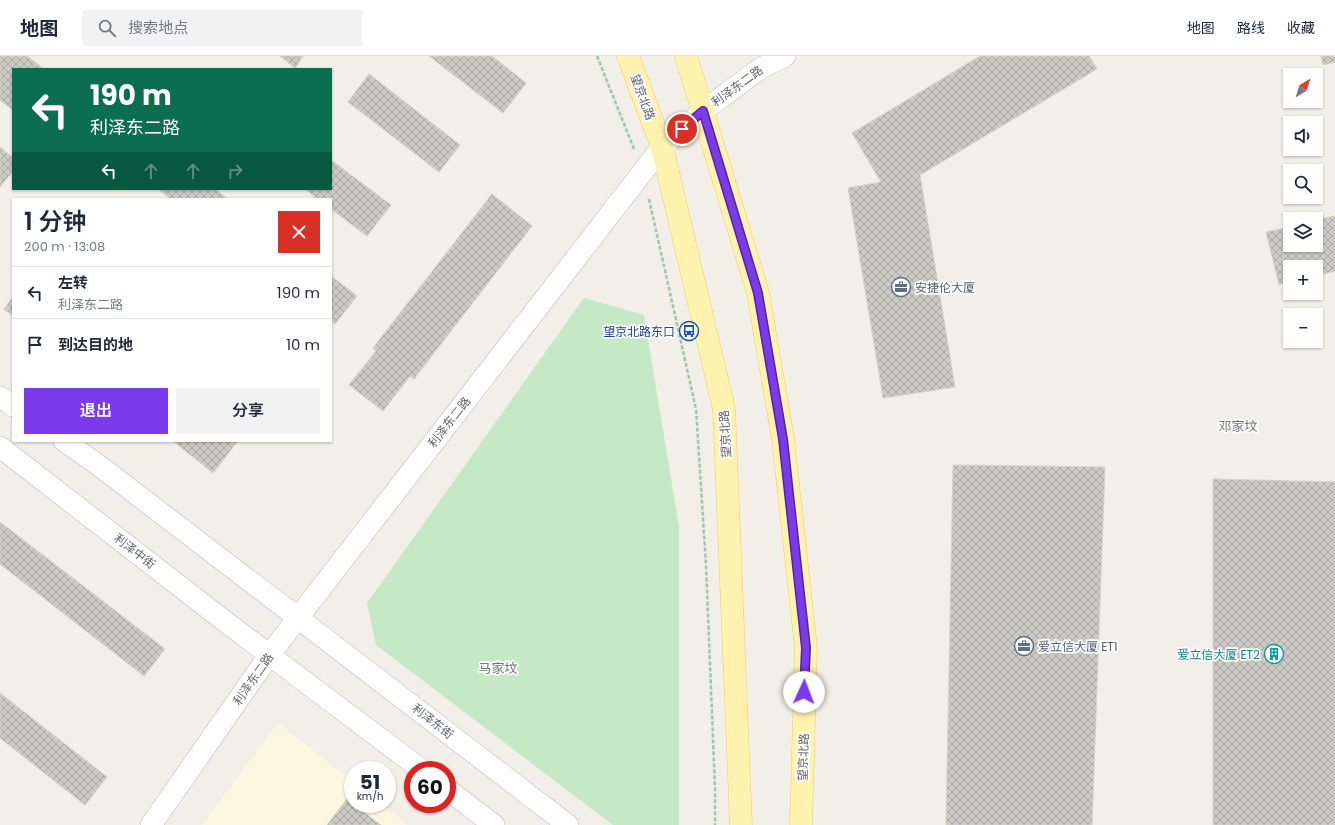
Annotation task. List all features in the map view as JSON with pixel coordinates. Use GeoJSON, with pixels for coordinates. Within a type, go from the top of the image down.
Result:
{"type":"FeatureCollection","features":[{"type":"Feature","properties":{"kind":"main road","name":"望京北路"},"geometry":{"type":"LineString","coordinates":[[628,56],[662,147],[724,409],[741,825]]}},
{"type":"Feature","properties":{"kind":"main road","name":"望京北路"},"geometry":{"type":"LineString","coordinates":[[686,56],[758,293],[783,439],[806,648],[801,825]]}},
{"type":"Feature","properties":{"kind":"street","name":"利泽东二路"},"geometry":{"type":"LineString","coordinates":[[151,825],[270,654],[662,147],[703,111],[761,68],[785,56]]}},
{"type":"Feature","properties":{"kind":"street"},"geometry":{"type":"LineString","coordinates":[[0,397],[12,405]]}},
{"type":"Feature","properties":{"kind":"street"},"geometry":{"type":"LineString","coordinates":[[65,442],[298,618]]}},
{"type":"Feature","properties":{"kind":"street","name":"利泽中街"},"geometry":{"type":"LineString","coordinates":[[0,447],[270,654]]}},
{"type":"Feature","properties":{"kind":"street","name":"利泽东街"},"geometry":{"type":"LineString","coordinates":[[298,618],[568,825]]}},
{"type":"Feature","properties":{"kind":"street"},"geometry":{"type":"LineString","coordinates":[[270,654],[410,761]]}},
{"type":"Feature","properties":{"kind":"street"},"geometry":{"type":"LineString","coordinates":[[456,796],[494,825]]}},
{"type":"Feature","properties":{"kind":"path"},"geometry":{"type":"LineString","coordinates":[[597,56],[643,171],[696,409],[706,565],[715,788],[715,825]]}},
{"type":"Feature","properties":{"kind":"shaded area"},"geometry":{"type":"Polygon","coordinates":[[[278,723],[344,775],[344,813],[393,813],[408,825],[202,825],[278,723]]]}},
{"type":"Feature","properties":{"kind":"green space"},"geometry":{"type":"Polygon","coordinates":[[[584,298],[644,315],[679,527],[679,825],[613,825],[376,645],[367,603],[584,298]]]}},
{"type":"Feature","properties":{"kind":"building"},"geometry":{"type":"Polygon","coordinates":[[[0,56],[27,56],[43,68],[12,68],[12,109],[0,100],[0,56]]]}},
{"type":"Feature","properties":{"kind":"building"},"geometry":{"type":"Polygon","coordinates":[[[280,56],[303,56],[295,68],[280,56]]]}},
{"type":"Feature","properties":{"kind":"building"},"geometry":{"type":"Polygon","coordinates":[[[429,56],[492,56],[526,83],[503,113],[429,56]]]}},
{"type":"Feature","properties":{"kind":"building","name":"安捷伦大厦"},"geometry":{"type":"Polygon","coordinates":[[[980,56],[1089,56],[1097,69],[920,175],[955,387],[883,398],[848,188],[881,182],[852,133],[980,56]]]}},
{"type":"Feature","properties":{"kind":"building"},"geometry":{"type":"Polygon","coordinates":[[[1321,56],[1335,56],[1335,62],[1323,65],[1321,56]]]}},
{"type":"Feature","properties":{"kind":"building"},"geometry":{"type":"Polygon","coordinates":[[[369,74],[460,145],[439,172],[348,102],[369,74]]]}},
{"type":"Feature","properties":{"kind":"building"},"geometry":{"type":"Polygon","coordinates":[[[0,147],[12,157],[12,172],[0,187],[0,147]]]}},
{"type":"Feature","properties":{"kind":"building"},"geometry":{"type":"Polygon","coordinates":[[[332,161],[391,205],[367,236],[332,210],[332,198],[317,198],[306,190],[332,190],[332,161]]]}},
{"type":"Feature","properties":{"kind":"building"},"geometry":{"type":"Polygon","coordinates":[[[159,190],[216,190],[227,198],[170,198],[159,190]]]}},
{"type":"Feature","properties":{"kind":"building"},"geometry":{"type":"Polygon","coordinates":[[[492,194],[532,226],[414,379],[410,376],[383,411],[349,385],[376,351],[373,348],[492,194]]]}},
{"type":"Feature","properties":{"kind":"building"},"geometry":{"type":"Polygon","coordinates":[[[1335,216],[1335,271],[1323,274],[1323,260],[1283,260],[1283,284],[1279,285],[1266,232],[1283,228],[1283,252],[1323,252],[1323,219],[1335,216]]]}},
{"type":"Feature","properties":{"kind":"building"},"geometry":{"type":"Polygon","coordinates":[[[332,277],[357,296],[335,324],[332,321],[332,277]]]}},
{"type":"Feature","properties":{"kind":"building"},"geometry":{"type":"Polygon","coordinates":[[[12,298],[12,315],[4,309],[12,298]]]}},
{"type":"Feature","properties":{"kind":"building"},"geometry":{"type":"Polygon","coordinates":[[[174,442],[237,442],[213,473],[174,442]]]}},
{"type":"Feature","properties":{"kind":"building","name":"爱立信大厦 ET1"},"geometry":{"type":"Polygon","coordinates":[[[953,465],[1105,467],[1092,825],[946,825],[953,465]]]}},
{"type":"Feature","properties":{"kind":"building","name":"爱立信大厦 ET2"},"geometry":{"type":"Polygon","coordinates":[[[1213,479],[1335,482],[1335,825],[1213,825],[1213,479]]]}},
{"type":"Feature","properties":{"kind":"building"},"geometry":{"type":"Polygon","coordinates":[[[0,522],[165,649],[144,676],[0,564],[0,522]]]}},
{"type":"Feature","properties":{"kind":"building"},"geometry":{"type":"Polygon","coordinates":[[[0,693],[107,777],[85,805],[0,738],[0,693]]]}},
{"type":"Feature","properties":{"kind":"building"},"geometry":{"type":"Polygon","coordinates":[[[344,803],[344,813],[365,813],[381,825],[327,825],[344,803]]]}},
{"type":"Feature","properties":{"kind":"place","name":"安捷伦大厦"},"geometry":{"type":"Point","coordinates":[901,287]}},
{"type":"Feature","properties":{"kind":"place","name":"望京北路东口"},"geometry":{"type":"Point","coordinates":[689,331]}},
{"type":"Feature","properties":{"kind":"place","name":"爱立信大厦 ET1"},"geometry":{"type":"Point","coordinates":[1024,646]}},
{"type":"Feature","properties":{"kind":"place","name":"爱立信大厦 ET2"},"geometry":{"type":"Point","coordinates":[1274,654]}},
{"type":"Feature","properties":{"kind":"district","name":"邓家坟"},"geometry":{"type":"Point","coordinates":[1238,426]}},
{"type":"Feature","properties":{"kind":"district","name":"马家坟"},"geometry":{"type":"Point","coordinates":[498,668]}},
{"type":"Feature","properties":{"kind":"route"},"geometry":{"type":"LineString","coordinates":[[682,129],[703,111],[758,293],[783,439],[806,648],[804,692]]}}]}
